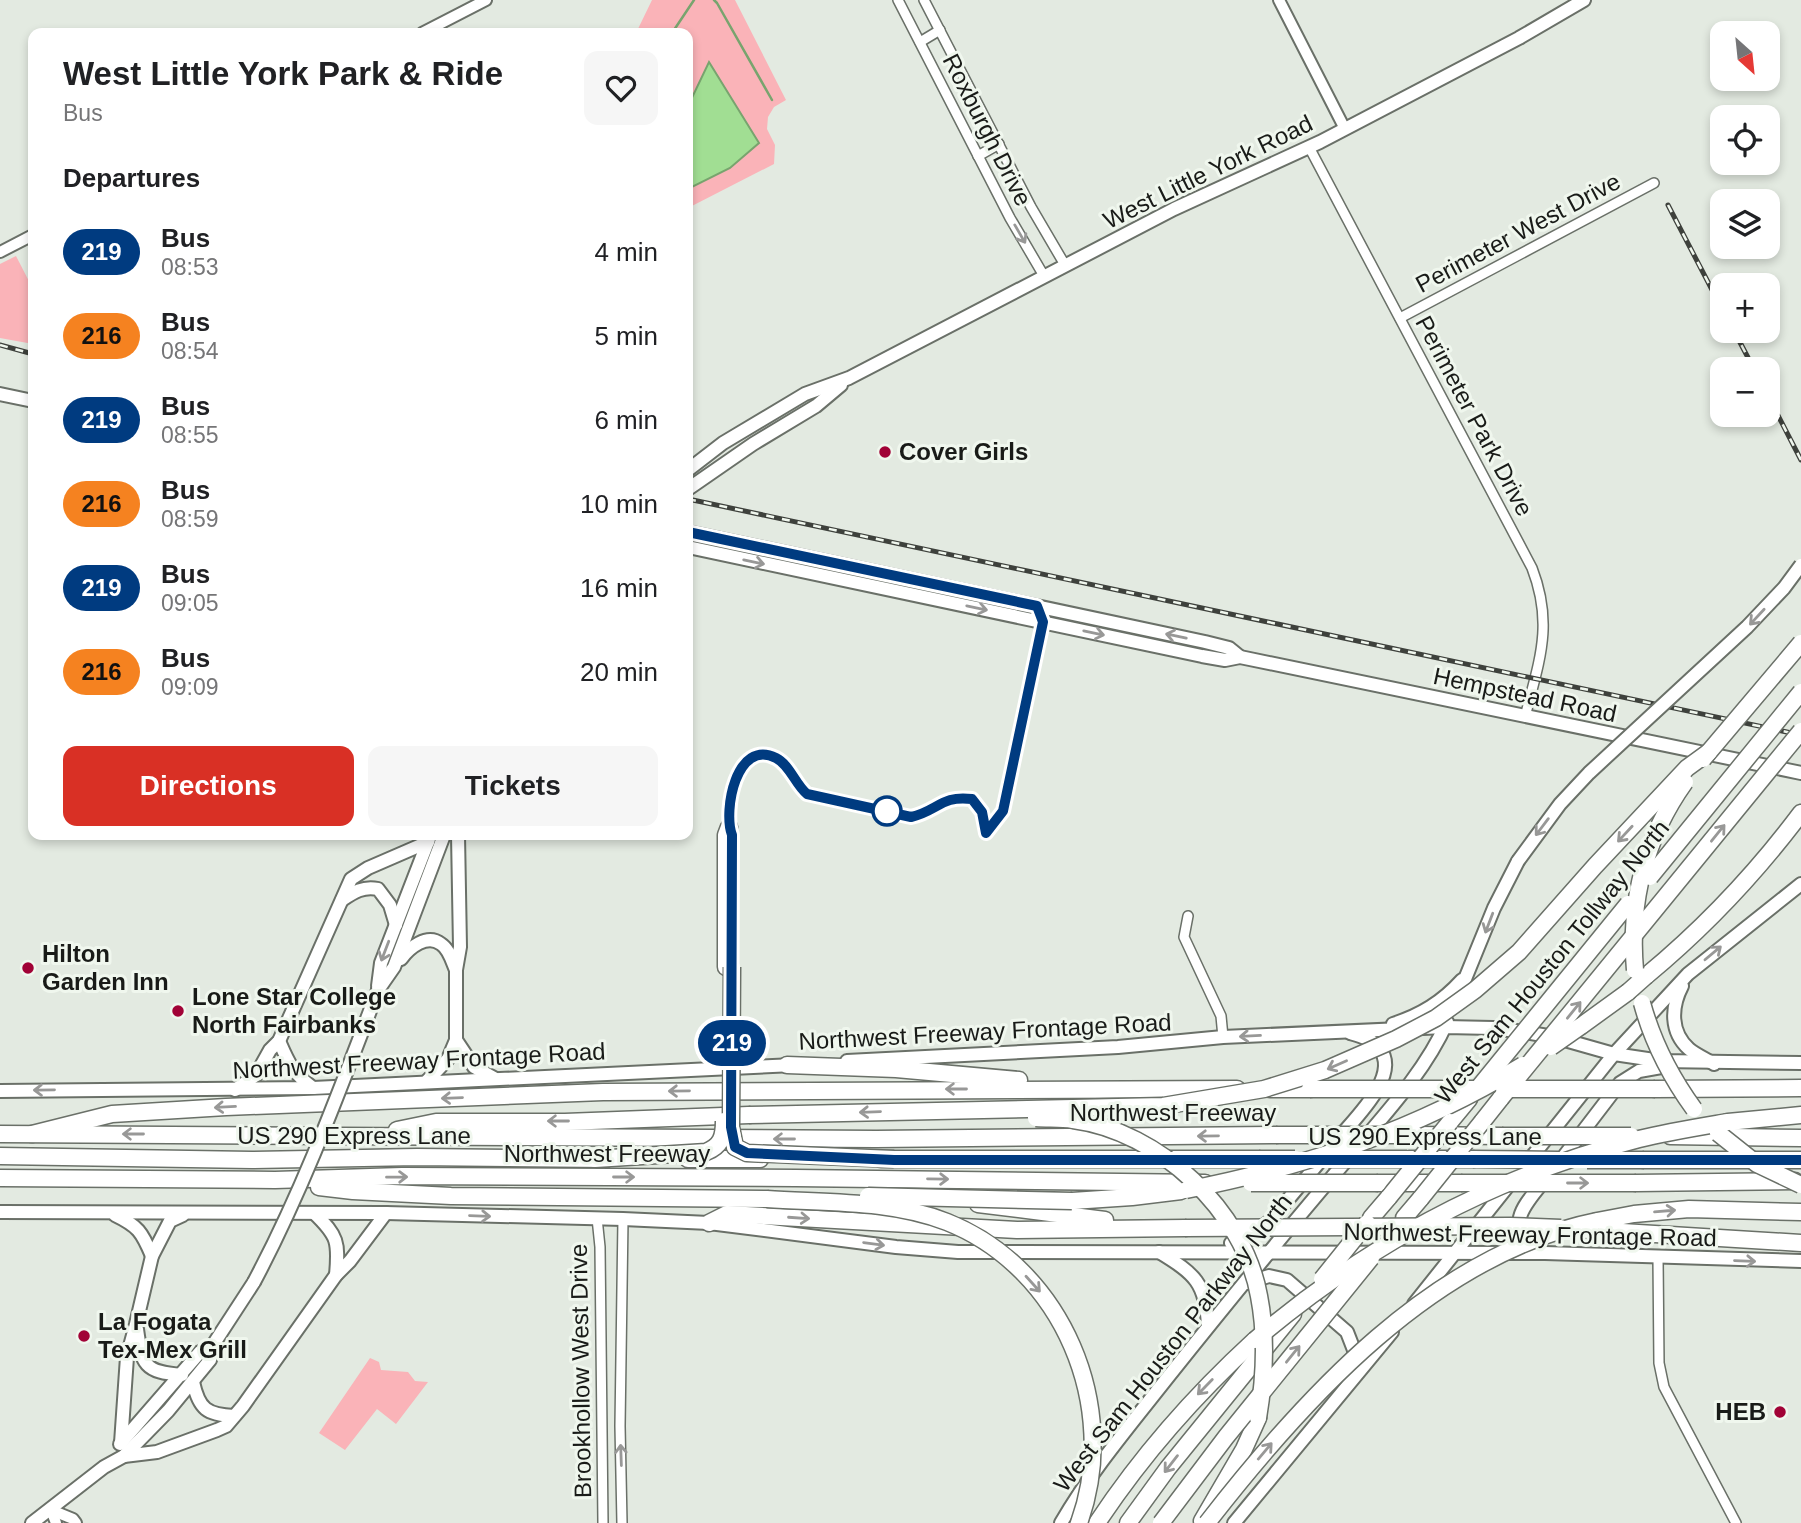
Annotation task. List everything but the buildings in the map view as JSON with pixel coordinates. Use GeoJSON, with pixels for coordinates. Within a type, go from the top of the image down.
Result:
{"type":"FeatureCollection","features":[{"type":"Feature","properties":{"kind":"highway"},"geometry":{"type":"LineString","coordinates":[[1801,643],[1709,752],[1678,792],[1665,814],[1653,837],[1643,868],[1633,936],[1640,995],[1659,1052],[1675,1081],[1694,1108],[1718,1133],[1772,1172],[1801,1183]]}},
{"type":"Feature","properties":{"kind":"highway","name":"West Sam Houston Tollway North"},"geometry":{"type":"LineString","coordinates":[[1128,1523],[1197,1432],[1801,692]]}},
{"type":"Feature","properties":{"kind":"highway","name":"West Sam Houston Tollway North"},"geometry":{"type":"LineString","coordinates":[[1161,1523],[1226,1437],[1801,731]]}},
{"type":"Feature","properties":{"kind":"highway"},"geometry":{"type":"LineString","coordinates":[[370,1135],[436,1122],[565,1122],[1163,1106],[1264,1088],[1325,1070],[1396,1039],[1436,1018],[1475,990],[1519,952],[1687,768],[1709,752]]}},
{"type":"Feature","properties":{"kind":"highway"},"geometry":{"type":"LineString","coordinates":[[767,1199],[829,1195],[1072,1200],[1132,1197],[1247,1178],[1312,1161],[1378,1137],[1437,1112],[1498,1080],[1628,992],[1716,912],[1755,870],[1801,813]]}},
{"type":"Feature","properties":{"kind":"highway"},"geometry":{"type":"LineString","coordinates":[[595,1159],[706,1152],[718,1147],[722,1140],[724,1127],[729,967],[732,835],[729,827],[726,835],[729,967],[731,1127],[735,1147],[747,1153],[894,1160]]}},
{"type":"Feature","properties":{"kind":"highway"},"geometry":{"type":"LineString","coordinates":[[786,1065],[896,1069],[1147,1088]]}},
{"type":"Feature","properties":{"kind":"highway"},"geometry":{"type":"LineString","coordinates":[[32,1134],[111,1114],[603,1092],[1147,1088],[1801,1088]]}},
{"type":"Feature","properties":{"kind":"highway"},"geometry":{"type":"LineString","coordinates":[[957,1110],[1073,1120],[1115,1131],[1165,1157],[1191,1178],[1223,1214],[1247,1256],[1259,1294],[1264,1334],[1265,1378],[1258,1418],[1244,1449],[1201,1523]]}},
{"type":"Feature","properties":{"kind":"highway"},"geometry":{"type":"LineString","coordinates":[[1097,1523],[1124,1482],[1178,1415],[1217,1374],[1312,1293],[1404,1233],[1485,1192],[1568,1159],[1641,1138],[1728,1122],[1801,1115]]}},
{"type":"Feature","properties":{"kind":"highway","name":"Northwest Freeway"},"geometry":{"type":"LineString","coordinates":[[0,1134],[876,1139],[1276,1135],[1801,1138]]}},
{"type":"Feature","properties":{"kind":"highway","name":"US 290 Express Lane"},"geometry":{"type":"LineString","coordinates":[[0,1156],[252,1160],[1801,1160]]}},
{"type":"Feature","properties":{"kind":"highway","name":"Northwest Freeway"},"geometry":{"type":"LineString","coordinates":[[0,1178],[275,1180],[402,1176],[1242,1183],[1801,1183]]}},
{"type":"Feature","properties":{"kind":"highway"},"geometry":{"type":"LineString","coordinates":[[796,1178],[1060,1216],[1122,1221],[1334,1227],[1510,1226],[1797,1242]]}},
{"type":"Feature","properties":{"kind":"highway"},"geometry":{"type":"LineString","coordinates":[[275,1180],[393,1194],[767,1199],[885,1207],[928,1216],[955,1226],[981,1239],[1017,1267],[1054,1310],[1069,1335],[1089,1395],[1093,1418],[1093,1464],[1079,1523]]}},
{"type":"Feature","properties":{"kind":"highway"},"geometry":{"type":"LineString","coordinates":[[1207,1523],[1285,1427],[1328,1382],[1385,1331],[1432,1296],[1485,1263],[1527,1244],[1584,1224],[1634,1214],[1689,1209],[1801,1212]]}},
{"type":"Feature","properties":{"kind":"highway"},"geometry":{"type":"LineString","coordinates":[[709,1223],[727,1214],[1017,1230],[1186,1224]]}},
{"type":"Feature","properties":{"kind":"main road","name":"West Little York Road"},"geometry":{"type":"LineString","coordinates":[[693,466],[723,443],[805,394],[849,379],[1194,199],[1310,147],[1519,38],[1584,0]]}},
{"type":"Feature","properties":{"kind":"main road","name":"West Little York Road"},"geometry":{"type":"LineString","coordinates":[[693,486],[753,444],[816,406],[849,379]]}},
{"type":"Feature","properties":{"kind":"main road"},"geometry":{"type":"LineString","coordinates":[[0,394],[28,400]]}},
{"type":"Feature","properties":{"kind":"main road","name":"Hempstead Road"},"geometry":{"type":"LineString","coordinates":[[693,533],[1205,642],[1228,648],[1240,657]]}},
{"type":"Feature","properties":{"kind":"main road","name":"Hempstead Road"},"geometry":{"type":"LineString","coordinates":[[693,548],[1202,656],[1225,660],[1240,657],[1801,773]]}},
{"type":"Feature","properties":{"kind":"main road","name":"West Sam Houston Parkway North"},"geometry":{"type":"LineString","coordinates":[[1061,1523],[1117,1442],[1208,1326],[1393,1105],[1445,1027],[1494,908],[1518,861],[1552,813],[1588,773],[1747,627],[1784,588],[1801,565]]}},
{"type":"Feature","properties":{"kind":"main road"},"geometry":{"type":"LineString","coordinates":[[235,1090],[256,1075],[270,1050],[279,1041],[351,879],[359,872],[425,840]]}},
{"type":"Feature","properties":{"kind":"main road"},"geometry":{"type":"LineString","coordinates":[[378,990],[381,963],[428,840]]}},
{"type":"Feature","properties":{"kind":"main road"},"geometry":{"type":"LineString","coordinates":[[394,967],[442,840]]}},
{"type":"Feature","properties":{"kind":"main road"},"geometry":{"type":"LineString","coordinates":[[426,1082],[448,1059],[456,1040],[456,970],[460,947],[458,840]]}},
{"type":"Feature","properties":{"kind":"main road"},"geometry":{"type":"LineString","coordinates":[[341,900],[357,890],[368,887],[378,889],[390,905],[396,925]]}},
{"type":"Feature","properties":{"kind":"main road"},"geometry":{"type":"LineString","coordinates":[[1234,1523],[1355,1377],[1614,1054],[1688,974],[1796,888]]}},
{"type":"Feature","properties":{"kind":"main road"},"geometry":{"type":"LineString","coordinates":[[32,1523],[104,1467],[168,1411],[187,1379],[210,1360],[213,1345],[254,1282],[286,1219],[378,990],[394,967],[408,950],[430,940],[445,947],[456,970]]}},
{"type":"Feature","properties":{"kind":"main road"},"geometry":{"type":"LineString","coordinates":[[1378,1028],[1411,1018],[1428,1009],[1449,994],[1471,969]]}},
{"type":"Feature","properties":{"kind":"main road"},"geometry":{"type":"LineString","coordinates":[[1688,974],[1673,1007],[1677,1032],[1688,1048],[1714,1064]]}},
{"type":"Feature","properties":{"kind":"main road","name":"Northwest Freeway Frontage Road"},"geometry":{"type":"LineString","coordinates":[[0,1091],[313,1088],[1104,1048],[1223,1037],[1378,1028],[1445,1027],[1524,1032],[1554,1037],[1614,1054],[1681,1063],[1801,1063]]}},
{"type":"Feature","properties":{"kind":"main road"},"geometry":{"type":"LineString","coordinates":[[1211,1252],[1252,1234],[1270,1222],[1375,1093],[1385,1074],[1385,1057],[1369,1040],[1343,1030]]}},
{"type":"Feature","properties":{"kind":"main road"},"geometry":{"type":"LineString","coordinates":[[456,1040],[474,1066],[495,1078]]}},
{"type":"Feature","properties":{"kind":"main road"},"geometry":{"type":"LineString","coordinates":[[279,1041],[288,1066],[295,1075],[313,1088]]}},
{"type":"Feature","properties":{"kind":"main road"},"geometry":{"type":"LineString","coordinates":[[1545,1253],[1524,1239],[1520,1227],[1520,1213],[1620,1083],[1639,1071],[1681,1063]]}},
{"type":"Feature","properties":{"kind":"main road","name":"Northwest Freeway Frontage Road"},"geometry":{"type":"LineString","coordinates":[[0,1212],[386,1213],[623,1219],[709,1223],[896,1247],[958,1252],[1456,1252],[1801,1261]]}},
{"type":"Feature","properties":{"kind":"main road"},"geometry":{"type":"LineString","coordinates":[[112,1213],[134,1224],[152,1255]]}},
{"type":"Feature","properties":{"kind":"main road"},"geometry":{"type":"LineString","coordinates":[[122,1450],[127,1357],[152,1255],[170,1221],[188,1213]]}},
{"type":"Feature","properties":{"kind":"main road"},"geometry":{"type":"LineString","coordinates":[[314,1213],[336,1237],[339,1248],[336,1275]]}},
{"type":"Feature","properties":{"kind":"main road"},"geometry":{"type":"LineString","coordinates":[[122,1450],[157,1452],[226,1426],[336,1275],[350,1261],[386,1213]]}},
{"type":"Feature","properties":{"kind":"main road"},"geometry":{"type":"LineString","coordinates":[[1159,1252],[1188,1270],[1197,1280],[1207,1307],[1208,1326]]}},
{"type":"Feature","properties":{"kind":"main road"},"geometry":{"type":"LineString","coordinates":[[1241,1285],[1269,1276],[1287,1280],[1347,1332],[1354,1350],[1355,1377]]}},
{"type":"Feature","properties":{"kind":"main road"},"geometry":{"type":"LineString","coordinates":[[136,1324],[140,1353],[151,1370],[187,1379],[208,1412],[217,1416],[234,1416]]}},
{"type":"Feature","properties":{"kind":"street"},"geometry":{"type":"LineString","coordinates":[[432,28],[486,0]]}},
{"type":"Feature","properties":{"kind":"street","name":"Roxburgh Drive"},"geometry":{"type":"LineString","coordinates":[[898,0],[978,156],[1044,276]]}},
{"type":"Feature","properties":{"kind":"street","name":"Roxburgh Drive"},"geometry":{"type":"LineString","coordinates":[[925,0],[1065,265]]}},
{"type":"Feature","properties":{"kind":"street"},"geometry":{"type":"LineString","coordinates":[[1279,0],[1345,129]]}},
{"type":"Feature","properties":{"kind":"street"},"geometry":{"type":"LineString","coordinates":[[920,42],[940,30]]}},
{"type":"Feature","properties":{"kind":"street"},"geometry":{"type":"LineString","coordinates":[[978,156],[999,144]]}},
{"type":"Feature","properties":{"kind":"street","name":"Perimeter Park Drive"},"geometry":{"type":"LineString","coordinates":[[1310,147],[1536,578],[1545,627],[1542,651],[1525,717]]}},
{"type":"Feature","properties":{"kind":"street","name":"Perimeter West Drive"},"geometry":{"type":"LineString","coordinates":[[1400,318],[1654,183]]}},
{"type":"Feature","properties":{"kind":"street"},"geometry":{"type":"LineString","coordinates":[[0,252],[28,238]]}},
{"type":"Feature","properties":{"kind":"street"},"geometry":{"type":"LineString","coordinates":[[1188,916],[1184,937],[1221,1016],[1223,1037]]}},
{"type":"Feature","properties":{"kind":"street","name":"Brookhollow West Drive"},"geometry":{"type":"LineString","coordinates":[[597,1218],[600,1247],[603,1523]]}},
{"type":"Feature","properties":{"kind":"street","name":"Brookhollow West Drive"},"geometry":{"type":"LineString","coordinates":[[622,1523],[620,1415],[623,1219]]}},
{"type":"Feature","properties":{"kind":"street"},"geometry":{"type":"LineString","coordinates":[[1658,1258],[1658,1363],[1664,1387],[1736,1523]]}},
{"type":"Feature","properties":{"kind":"street"},"geometry":{"type":"LineString","coordinates":[[51,1510],[57,1523]]}},
{"type":"Feature","properties":{"kind":"street"},"geometry":{"type":"LineString","coordinates":[[51,1510],[73,1519],[76,1523]]}},
{"type":"Feature","properties":{"kind":"shaded area"},"geometry":{"type":"Polygon","coordinates":[[[652,0],[735,0],[786,100],[774,107],[768,117],[767,129],[775,145],[774,164],[693,205],[693,28],[638,28],[652,0]]]}},
{"type":"Feature","properties":{"kind":"shaded area"},"geometry":{"type":"Polygon","coordinates":[[[709,62],[759,143],[730,168],[693,186],[693,96],[709,62]]]}},
{"type":"Feature","properties":{"kind":"shaded area"},"geometry":{"type":"Polygon","coordinates":[[[16,256],[28,279],[28,343],[0,338],[0,264],[16,256]]]}},
{"type":"Feature","properties":{"kind":"shaded area"},"geometry":{"type":"Polygon","coordinates":[[[370,1358],[379,1362],[381,1370],[408,1372],[415,1381],[428,1382],[396,1424],[377,1409],[345,1450],[319,1433],[370,1358]]]}},
{"type":"Feature","properties":{"kind":"waterway"},"geometry":{"type":"LineString","coordinates":[[675,28],[694,0]]}},
{"type":"Feature","properties":{"kind":"waterway"},"geometry":{"type":"LineString","coordinates":[[714,0],[772,100]]}},
{"type":"Feature","properties":{"kind":"railway"},"geometry":{"type":"LineString","coordinates":[[1668,205],[1710,286]]}},
{"type":"Feature","properties":{"kind":"railway"},"geometry":{"type":"LineString","coordinates":[[1740,343],[1748,357]]}},
{"type":"Feature","properties":{"kind":"railway"},"geometry":{"type":"LineString","coordinates":[[0,345],[28,353]]}},
{"type":"Feature","properties":{"kind":"railway"},"geometry":{"type":"LineString","coordinates":[[1780,419],[1801,460]]}},
{"type":"Feature","properties":{"kind":"railway"},"geometry":{"type":"LineString","coordinates":[[693,500],[1801,735]]}},
{"type":"Feature","properties":{"kind":"bus line","name":"219"},"geometry":{"type":"LineString","coordinates":[[693,533],[1037,606],[1043,622],[1003,811],[986,833],[982,812],[972,799],[948,799],[925,814],[911,817],[807,794],[797,786],[785,764],[774,757],[756,755],[748,759],[738,772],[732,792],[729,827],[732,835],[731,1136],[735,1147],[747,1153],[894,1160],[1801,1160]]}},
{"type":"Feature","properties":{"kind":"place","name":"Cover Girls"},"geometry":{"type":"Point","coordinates":[885,452]}},
{"type":"Feature","properties":{"kind":"place","name":"Hilton Garden Inn"},"geometry":{"type":"Point","coordinates":[28,968]}},
{"type":"Feature","properties":{"kind":"place","name":"Lone Star College North Fairbanks"},"geometry":{"type":"Point","coordinates":[178,1011]}},
{"type":"Feature","properties":{"kind":"place","name":"La Fogata Tex-Mex Grill"},"geometry":{"type":"Point","coordinates":[84,1336]}},
{"type":"Feature","properties":{"kind":"place","name":"HEB"},"geometry":{"type":"Point","coordinates":[1780,1412]}}]}
